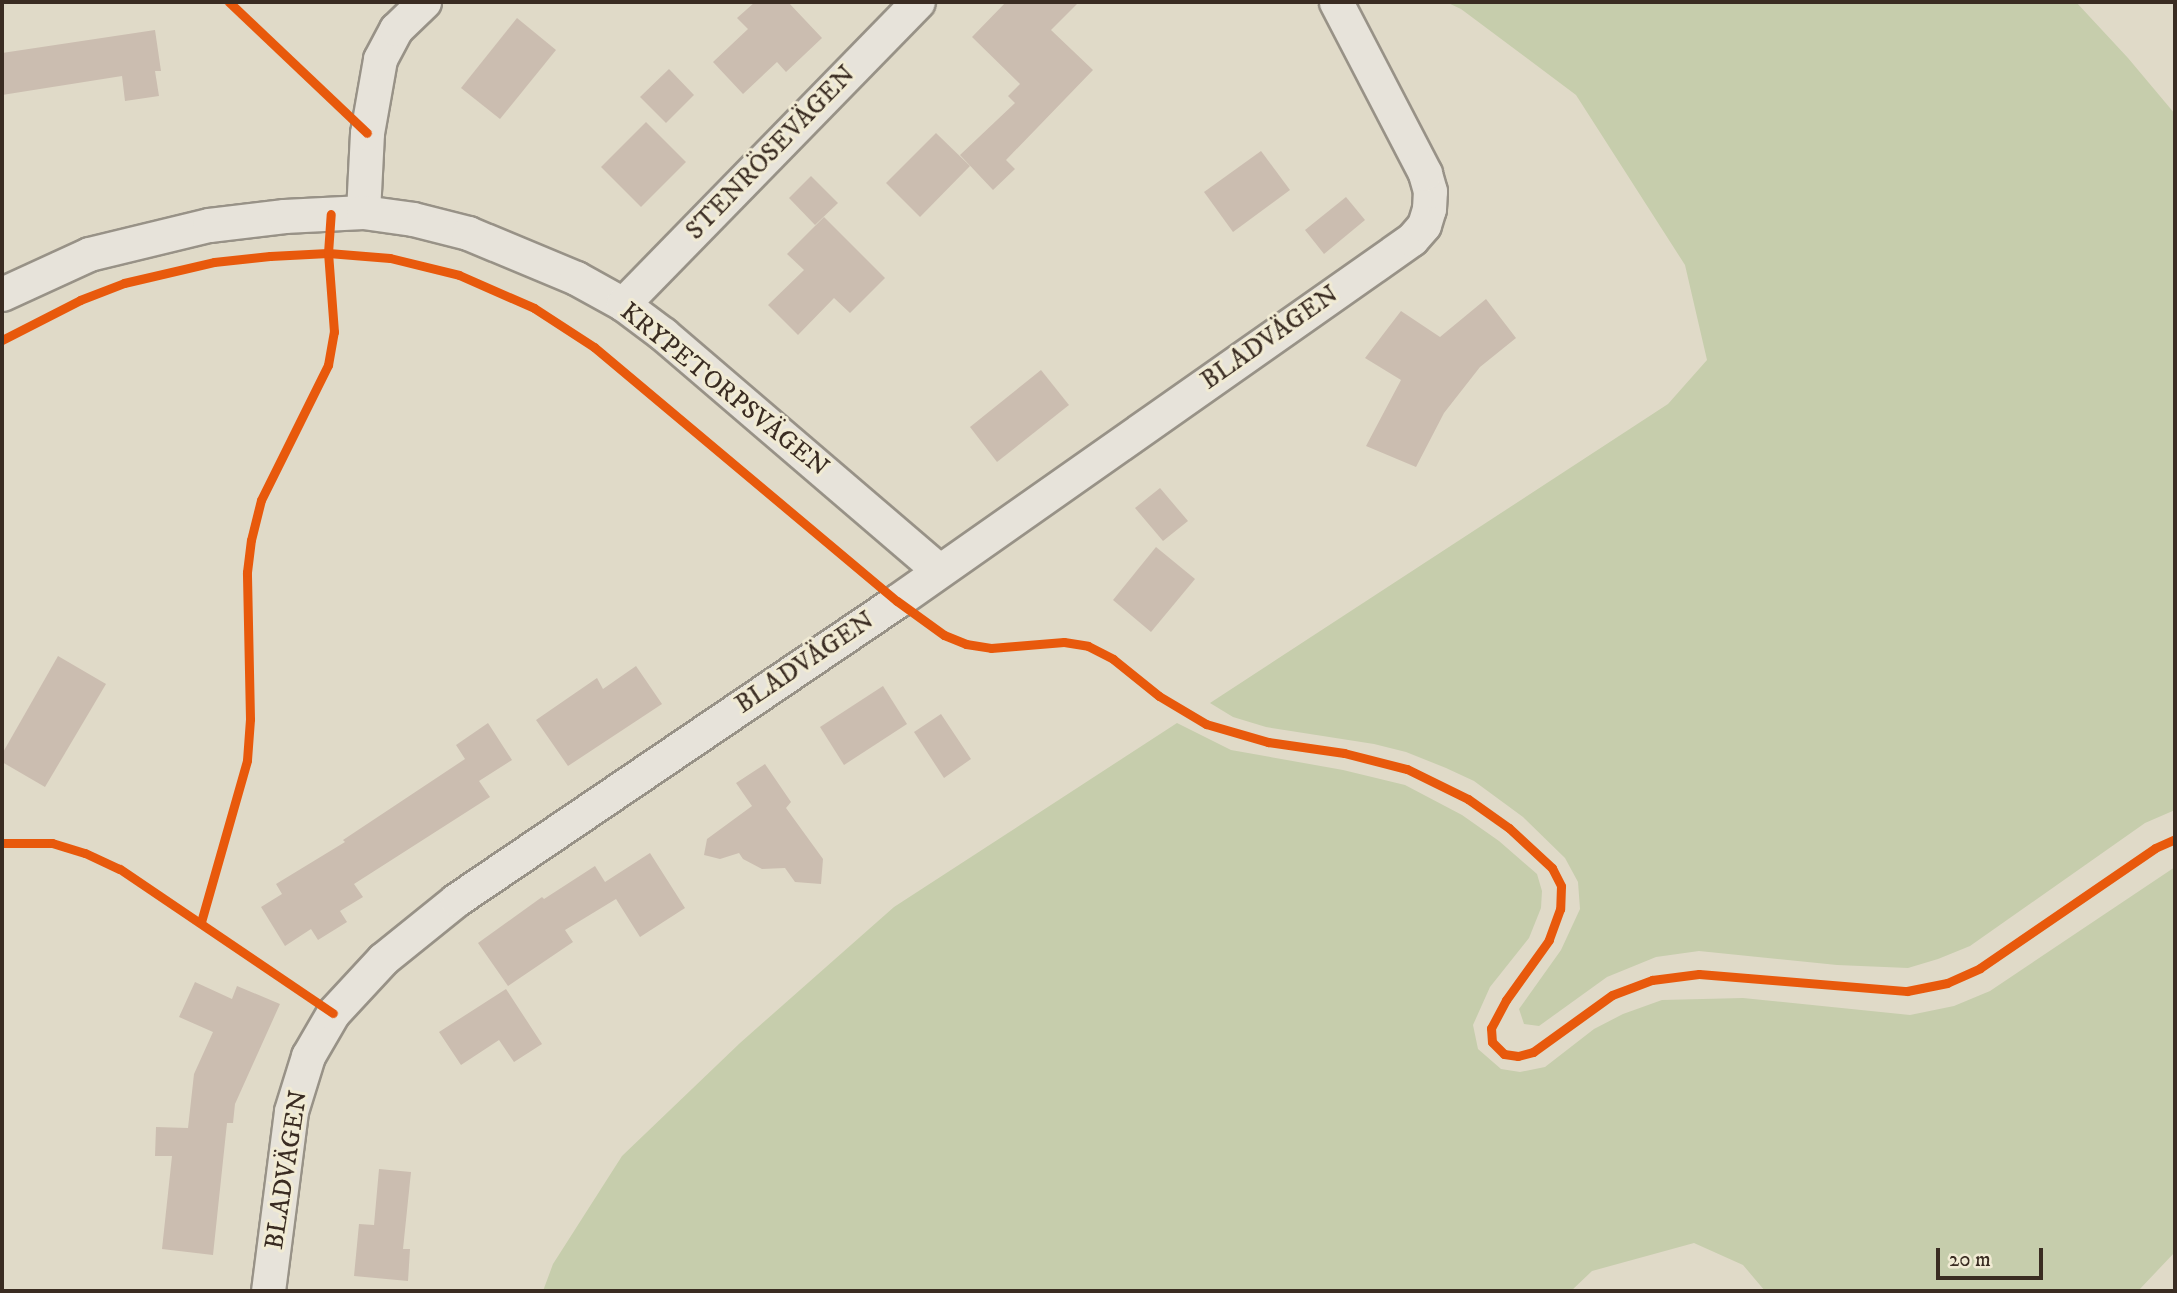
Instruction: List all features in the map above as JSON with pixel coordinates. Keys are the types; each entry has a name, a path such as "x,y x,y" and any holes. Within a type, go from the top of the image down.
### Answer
{"street":[{"path":"363,212 367,133 380,59 396,29 424,2"},
{"name":"STENRÖSEVÄGEN","path":"623,304 918,2"},
{"name":"BLADVÄGEN","path":"268,1291 291,1111 309,1056 333,1013 383,959 456,900 897,601 1412,239 1423,225 1429,209 1430,191 1425,173 1336,2"},
{"name":"KRYPETORPSVÄGEN","path":"2,294 89,254 144,238 209,225 271,217 363,212 413,219 468,233 576,278 623,304 663,334 938,570"}],"green space":[{"path":"1446,2 2076,2 2128,58 2175,114 2175,810 2145,823 1970,946 1938,959 1908,968 1837,965 1699,951 1656,957 1607,977 1539,1026 1524,1024 1519,1009 1561,950 1580,909 1578,882 1565,858 1523,817 1474,781 1446,768 1406,752 1374,744 1266,727 1233,717 1210,703 1668,404 1707,360 1685,265 1576,95 1461,9"},
{"path":"1177,723 1231,750 1343,770 1405,785 1462,815 1499,841 1537,874 1542,891 1541,908 1529,938 1490,987 1473,1025 1478,1049 1501,1069 1520,1072 1545,1067 1594,1029 1623,1014 1662,1000 1743,998 1910,1015 1954,1006 1990,991 2175,867 2175,1252 2138,1291 1765,1291 1743,1265 1694,1243 1592,1271 1571,1291 543,1291 553,1264 622,1156 740,1043 894,907"}],"building":[{"path":"755,2 788,2 822,38 786,72 777,62 743,94 713,62 748,29 737,18"},
{"path":"1006,2 1079,2 1051,30 1093,70 1006,160 1015,169 993,190 960,155 1015,103 1008,96 1020,84 972,37"},
{"path":"517,18 556,50 500,119 461,88"},
{"path":"155,30 161,71 155,71 159,96 125,101 122,76 2,95 2,53"},
{"path":"669,69 694,95 666,123 640,97"},
{"path":"646,122 686,162 641,207 601,167"},
{"path":"936,133 970,166 920,217 886,183"},
{"path":"1261,151 1290,190 1233,232 1204,192"},
{"path":"811,176 838,203 815,225 789,198"},
{"path":"1346,197 1365,220 1324,254 1305,230"},
{"path":"824,217 885,278 850,313 834,298 798,335 768,305 804,270 787,254"},
{"path":"1486,299 1516,338 1480,367 1444,413 1416,467 1366,446 1401,380 1365,358 1401,311 1440,337"},
{"path":"1041,370 1069,405 997,462 970,427"},
{"path":"1160,488 1188,521 1163,541 1135,508"},
{"path":"1156,547 1195,579 1151,632 1113,600"},
{"path":"58,656 106,684 45,787 2,762 2,754"},
{"path":"636,666 662,704 568,766 536,720 597,678 603,689"},
{"path":"883,686 907,724 844,765 820,727"},
{"path":"941,714 971,759 944,778 914,732"},
{"path":"488,723 512,760 479,781 490,797 354,884 363,897 340,911 347,922 318,940 311,929 285,946 261,907 282,894 276,884 345,842 343,840 465,759 456,745"},
{"path":"765,764 791,802 786,808 823,859 821,884 795,882 785,868 762,869 743,859 739,853 720,859 704,855 707,839 752,806 736,783"},
{"path":"650,853 685,908 640,937 616,899 565,930 573,942 508,986 478,943 542,897 544,899 595,866 605,882"},
{"path":"195,982 232,999 237,986 280,1004 235,1104 233,1123 227,1123 213,1255 162,1249 172,1156 155,1156 156,1127 188,1128 194,1074 213,1032 179,1017"},
{"path":"506,989 542,1044 514,1062 499,1040 461,1065 439,1032"},
{"path":"379,1169 411,1172 403,1249 410,1249 408,1281 354,1276 359,1224 374,1225"}],"cycle path":[{"path":"229,2 367,133"},
{"path":"201,922 247,760 250,719 247,572 251,540 261,500 328,365 334,332 328,253 331,214"},
{"path":"2,340 80,300 124,283 214,262 270,256 328,253 390,258 459,275 534,308 594,347 897,601 944,635 966,644 991,648 1064,642 1088,646 1113,659 1159,696 1206,724 1268,742 1344,753 1407,769 1468,799 1509,828 1552,868 1561,886 1560,909 1549,940 1506,1000 1491,1028 1492,1042 1504,1054 1518,1056 1533,1052 1612,995 1652,980 1699,974 1907,991 1947,983 1980,968 2155,848 2175,839"},
{"path":"2,843 52,843 85,853 120,869 333,1013"}]}
